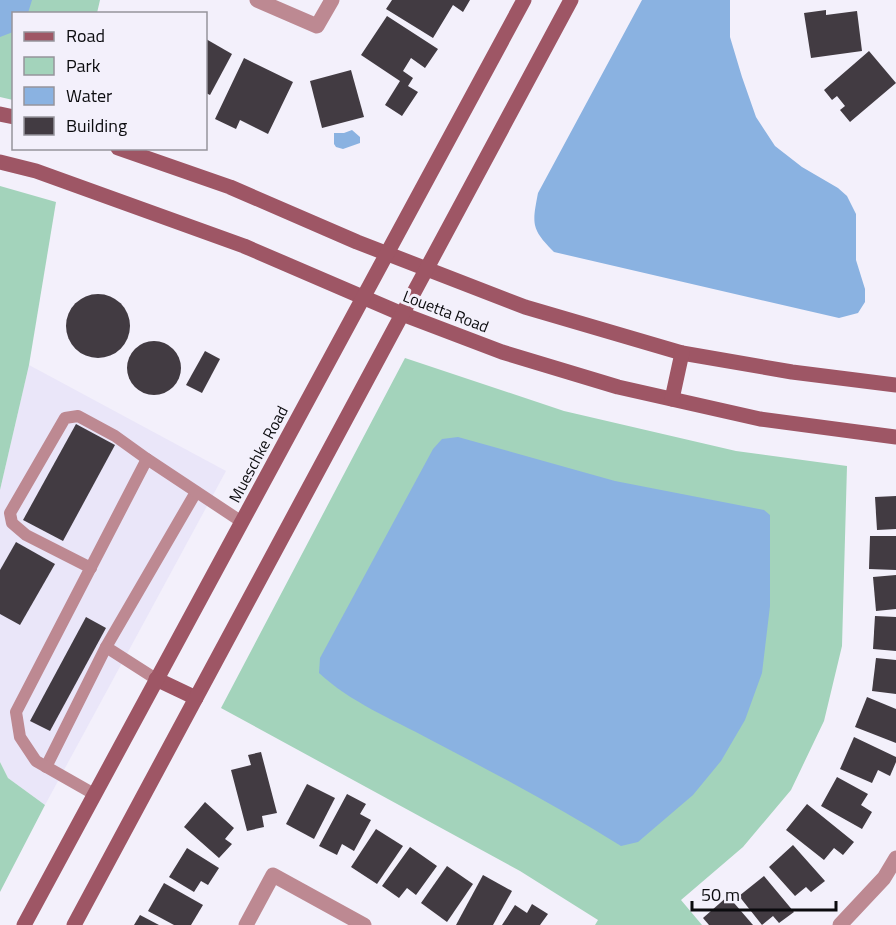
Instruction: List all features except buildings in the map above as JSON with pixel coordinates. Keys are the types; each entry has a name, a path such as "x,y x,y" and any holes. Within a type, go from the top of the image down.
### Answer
{"main road":[{"name":"Mueschke Road","path":"24,925 524,0"},
{"path":"74,925 571,0"},
{"name":"Louetta Road","path":"124,150 230,187 357,242 525,307 682,353 792,372 896,385"},
{"name":"Louetta Road","path":"0,162 36,171 244,246 402,314 502,352 618,387 760,419 896,437"},
{"path":"672,399 682,353"},
{"path":"156,679 196,698"}],"street":[{"path":"257,0 317,26 332,0"},
{"path":"840,925 884,878 896,858"},
{"path":"246,925 273,874 364,925"}],"lane":[{"path":"91,568 26,535 12,523 10,513 65,418 78,416 115,436 242,522"},
{"path":"94,794 36,760 20,737 16,712 147,459"},
{"path":"46,767 106,647 196,492"},
{"path":"106,647 156,679"}],"shaded area":[{"path":"29,365 226,471 45,805 8,778 0,762 0,490"}],"green space":[{"path":"0,0 100,0 97,12 12,12 12,100 0,97"},
{"path":"0,186 56,202 29,365 0,490"},
{"path":"405,358 564,411 736,451 847,466 842,646 824,721 791,790 743,847 681,900 702,925 595,925 598,920 520,871 221,708"},
{"path":"0,762 8,778 45,805 0,892"}],"water":[{"path":"0,0 32,0 28,12 12,12 12,32 0,37"},
{"path":"642,0 730,0 730,37 756,117 775,146 802,167 838,188 847,196 856,214 856,260 865,289 865,302 858,313 839,318 554,252 541,237 534,219 538,193"},
{"path":"352,130 360,137 360,143 343,149 336,147 334,133"},
{"path":"458,437 615,481 764,510 770,515 770,606 762,673 745,720 721,761 693,795 638,842 621,846 526,791 344,693 319,673 320,658 433,449 442,439"}]}
